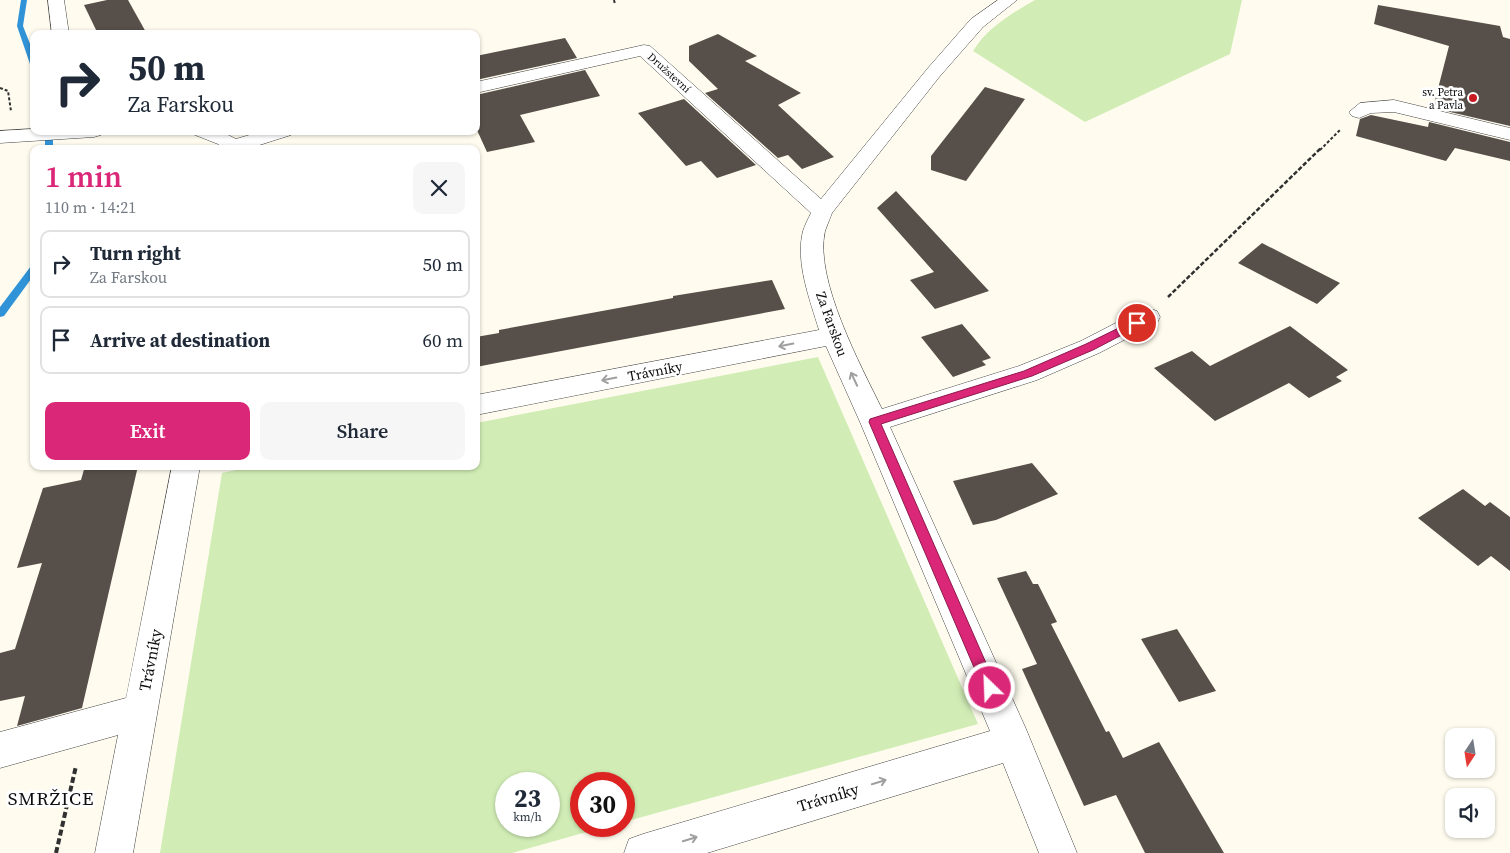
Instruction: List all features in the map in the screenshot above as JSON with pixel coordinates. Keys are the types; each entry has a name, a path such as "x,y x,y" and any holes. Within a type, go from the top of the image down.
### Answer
{"street":[{"path":"56,0 60,30"},
{"name":"Za Farskou","path":"874,422 834,336 821,297 813,258 814,232 822,212 958,44 977,23 1009,0"},
{"name":"Družstevní","path":"480,87 644,50 822,212"},
{"path":"1360,112 1367,107 1394,106 1510,134"},
{"path":"0,137 50,135"},
{"path":"215,135 230,145"},
{"path":"244,145 272,135"},
{"path":"1058,853 1013,742 874,422 1028,373 1090,347 1148,317"},
{"name":"Trávníky","path":"480,404 834,336"},
{"name":"Trávníky","path":"114,853 185,470"},
{"path":"0,750 140,711"},
{"name":"Trávníky","path":"643,853 1013,742"}],"path":[{"path":"614,0 615,4"},
{"path":"0,88 8,91 12,115"},
{"path":"1148,317 1360,112"},
{"path":"56,853 85,727"}],"green space":[{"path":"1035,0 1242,0 1230,54 1085,122 973,51 993,28"},
{"path":"818,357 978,724 635,819 635,772 570,772 570,837 512,853 160,853 222,473 236,470 480,470 480,422"}],"building":[{"path":"107,0 128,0 145,30 96,30 84,5"},
{"path":"1378,5 1500,26 1503,37 1510,39 1510,126 1433,108 1449,46 1374,24"},
{"path":"718,34 757,56 745,61 801,93 778,105 834,157 802,169 788,155 778,158 705,93 718,89 689,61 689,46"},
{"path":"565,38 577,58 480,79 480,55"},
{"path":"585,70 600,96 520,115 535,142 487,152 479,135 480,94"},
{"path":"985,87 1025,99 966,181 931,170 931,156"},
{"path":"684,99 756,165 717,178 701,161 686,166 638,113"},
{"path":"1371,115 1428,127 1429,122 1510,142 1510,161 1455,148 1446,161 1356,136 1360,119"},
{"path":"896,191 989,291 935,309 910,280 934,272 877,208"},
{"path":"1262,243 1340,283 1317,304 1238,263"},
{"path":"772,280 785,309 480,366 480,336 499,333 499,330 673,298 673,296"},
{"path":"962,324 991,358 982,361 986,365 953,377 921,337"},
{"path":"1290,326 1348,370 1336,377 1342,381 1309,398 1289,383 1215,421 1154,368 1192,351 1210,366"},
{"path":"1032,463 1058,494 996,520 973,525 953,481"},
{"path":"84,470 137,470 82,708 17,726 25,696 0,701 0,653 15,649 42,563 17,568 43,488 81,480"},
{"path":"1463,489 1485,506 1490,502 1510,517 1510,571 1491,556 1478,566 1418,518"},
{"path":"1026,571 1033,584 1038,584 1057,622 1051,624 1106,732 1109,731 1123,758 1159,742 1224,853 1145,853 1116,795 1084,806 1022,669 1037,664 997,578"},
{"path":"1177,629 1216,691 1179,702 1141,639"}],"waterway":[{"path":"24,0 20,26 30,53"},
{"path":"49,135 49,145"},
{"path":"0,314 30,273"}],"place":[{"name":"sv. Petra a Pavla","path":"1473,98"}],"district":[{"name":"SMRŽICE","path":"51,798"}],"route":[{"path":"990,688 874,422 1028,373 1090,347 1137,323"}]}
